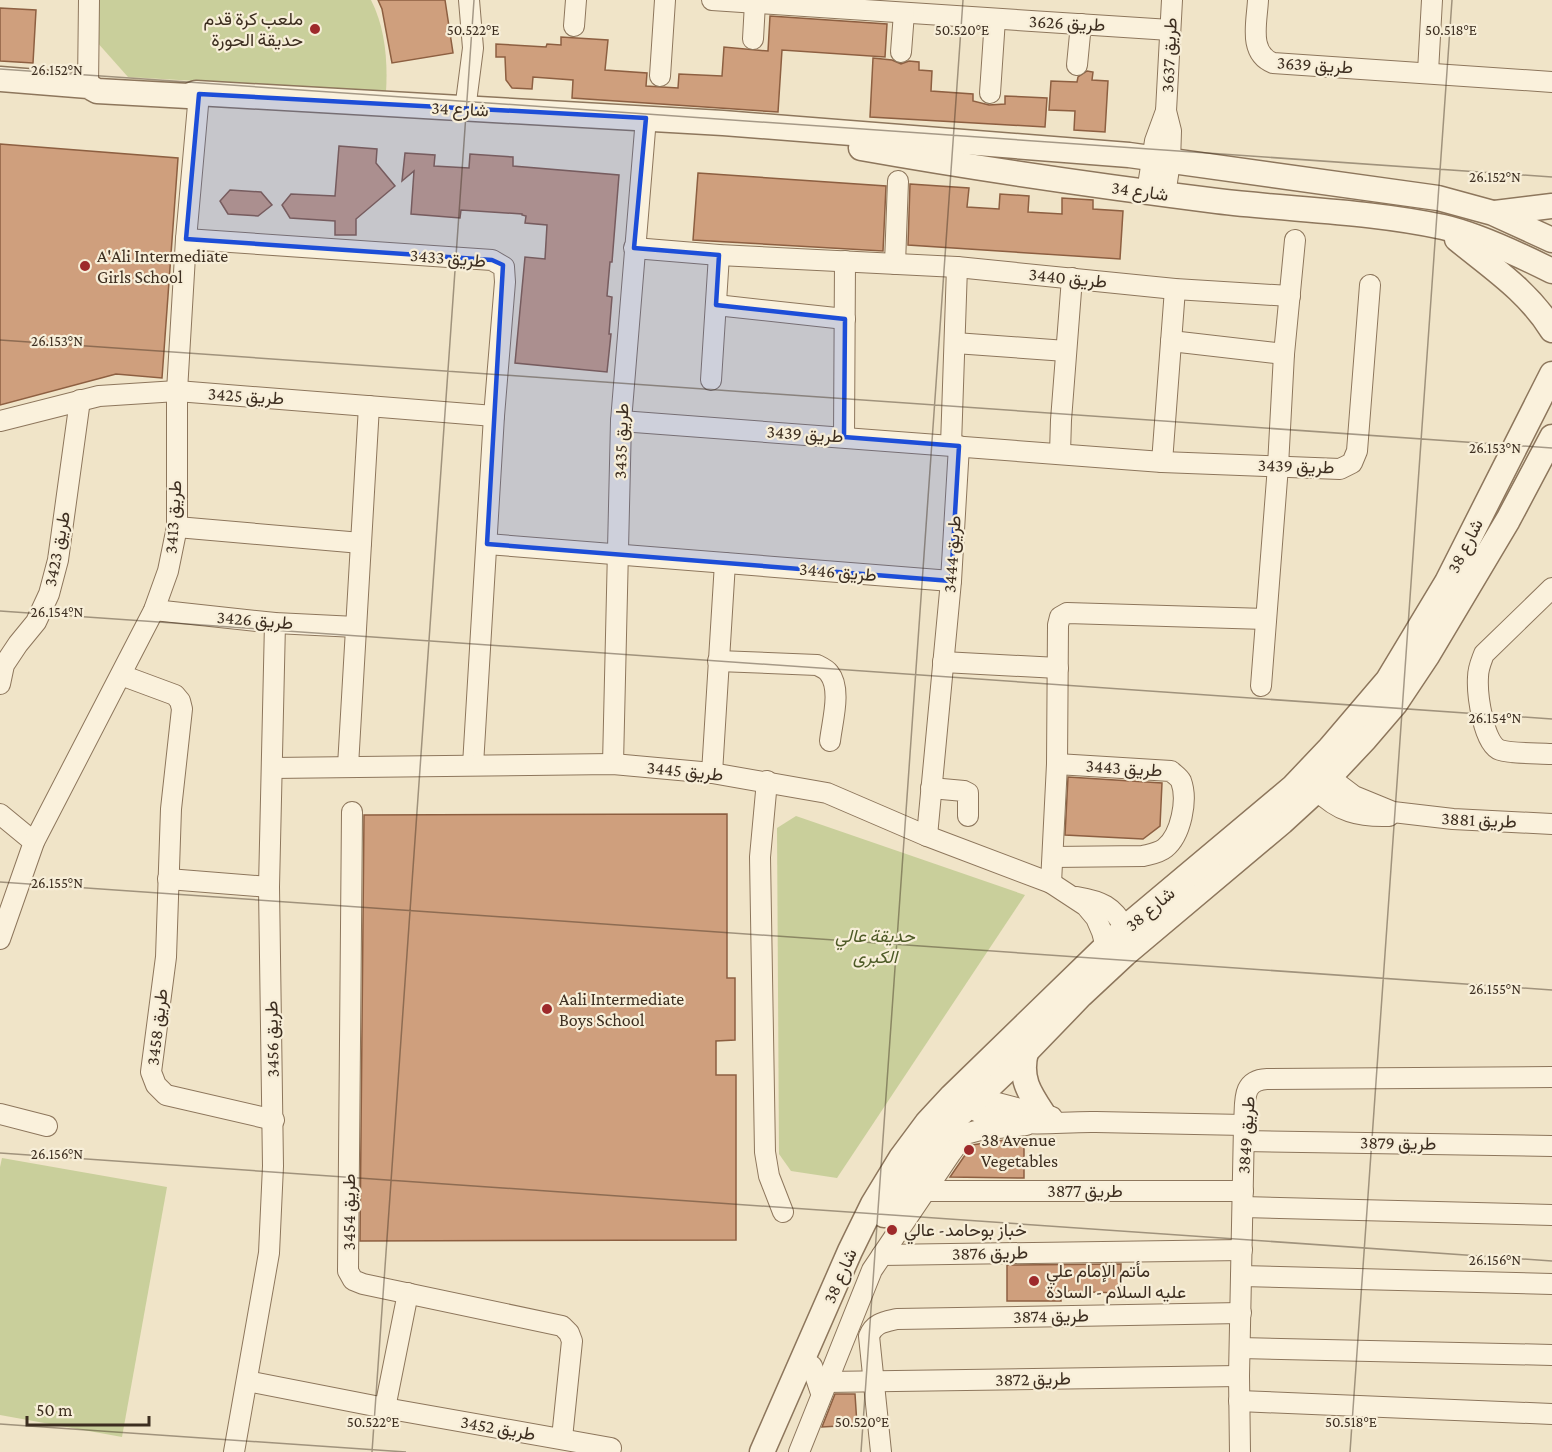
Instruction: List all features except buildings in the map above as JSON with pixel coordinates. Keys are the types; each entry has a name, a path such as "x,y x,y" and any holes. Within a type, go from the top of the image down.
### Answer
{"street":[{"path":"88,86 89,0"},
{"path":"465,110 473,48 469,0"},
{"path":"574,26 576,0"},
{"path":"660,76 665,0"},
{"name":"طريق 3626","path":"712,0 798,3 904,13 935,8 995,19 1170,30"},
{"name":"طريق 3637","path":"1156,193 1171,131 1166,111 1172,0"},
{"name":"طريق 3639","path":"1258,0 1256,44 1258,51 1273,63 1552,81"},
{"path":"1428,72 1432,0"},
{"path":"753,39 754,3"},
{"path":"901,52 904,13"},
{"path":"990,93 995,19"},
{"path":"1077,64 1081,24"},
{"name":"شارع 34","path":"0,79 88,86 92,82 102,81 189,88 198,94 723,123 1129,155 1438,198 1493,213 1552,240"},
{"name":"طريق 3413","path":"0,935 34,842 154,610 168,570 177,527 177,391 198,94"},
{"name":"طريق 3435","path":"613,764 621,421 646,118"},
{"name":"شارع 34","path":"723,123 948,163 1156,193 1361,214 1444,228 1517,253 1552,271"},
{"path":"894,264 898,181"},
{"path":"1493,213 1552,206"},
{"path":"1444,228 1500,272 1545,319 1552,330"},
{"name":"طريق 3433","path":"186,239 492,260 504,267 505,282 494,416 473,765"},
{"path":"1261,686 1284,354 1295,240"},
{"name":"طريق 3440","path":"634,248 719,255 957,267 1175,289 1290,296"},
{"path":"711,380 719,255"},
{"path":"843,437 845,261"},
{"name":"طريق 3444","path":"927,836 951,580 957,267"},
{"path":"1060,453 1072,278"},
{"name":"طريق 3439","path":"621,421 1162,462 1340,469 1352,463 1358,451 1370,285"},
{"path":"1162,462 1175,289"},
{"path":"716,305 845,319"},
{"path":"1171,341 1284,354"},
{"path":"954,343 1066,351"},
{"name":"شارع 38","path":"775,1452 787,1418 820,1380 868,1245 886,1211 965,1096 1115,951 1282,822 1315,782 1330,748 1388,680 1447,582 1552,374"},
{"name":"طريق 3425","path":"0,421 99,396 177,391 494,416"},
{"name":"طريق 3423","path":"0,684 4,665 36,622 49,594 58,560 80,400"},
{"path":"348,766 369,406"},
{"name":"شارع 38","path":"1125,928 1315,782 1365,739 1395,704 1419,668 1508,520 1552,437"},
{"path":"177,527 361,543"},
{"path":"487,544 618,555"},
{"name":"طريق 3446","path":"618,555 951,580"},
{"path":"712,773 725,563"},
{"path":"1552,588 1484,654 1479,666 1478,679 1486,734 1492,745 1501,750 1552,754"},
{"name":"طريق 3426","path":"154,610 274,623 356,627"},
{"path":"1052,883 1057,764 1058,621 1060,617 1067,613 1266,619"},
{"name":"طريق 3456","path":"234,1452 269,1253 274,1120 269,887 274,623"},
{"path":"718,661 817,665 828,670 834,681 835,697 830,741"},
{"path":"943,662 1058,668"},
{"name":"طريق 3458","path":"121,675 175,695 182,709 171,808 166,957 151,1072 156,1085 166,1095 274,1120"},
{"name":"طريق 3445","path":"272,768 613,764 712,773 767,781 827,793 927,836 1052,883 1074,896"},
{"name":"طريق 3443","path":"1053,857 1143,856 1157,853 1175,838 1180,824 1182,806 1180,780 1171,771 1057,764"},
{"path":"767,781 760,857 765,1152 769,1176 783,1212"},
{"name":"طريق 3881","path":"1315,782 1328,801 1341,810 1356,815 1372,817 1407,815 1552,824"},
{"path":"932,788 968,793 968,816"},
{"name":"طريق 3454","path":"352,812 348,1271 353,1280 363,1284 562,1326 569,1333 572,1341 561,1438"},
{"path":"0,814 34,842"},
{"path":"168,879 269,887"},
{"path":"1074,896 1106,905 1118,915 1125,928 1115,951"},
{"path":"1074,896 1096,918 1115,951"},
{"name":"شارع 38","path":"762,1452 850,1251 873,1204 902,1158 927,1123 1026,1052 1081,996 1115,951"},
{"path":"799,1452 820,1380 872,1270 965,1134 1035,1120 1025,1085 1026,1052"},
{"name":"طريق 3849","path":"1240,1452 1239,1376 1244,1133 1247,1090 1251,1083 1259,1079 1552,1077"},
{"name":"طريق 3879","path":"965,1096 989,1117 1244,1133 1552,1146"},
{"path":"0,1114 47,1126"},
{"path":"927,1191 935,1164 938,1135"},
{"name":"طريق 3877","path":"927,1191 1243,1199 1552,1215"},
{"name":"طريق 3876","path":"882,1255 1242,1250"},
{"path":"1241,1276 1552,1284"},
{"path":"385,1408 408,1293"},
{"name":"طريق 3874","path":"874,1381 869,1336 879,1323 897,1319 1240,1313"},
{"path":"1240,1348 1552,1355"},
{"name":"طريق 3872","path":"820,1380 1239,1376"},
{"name":"طريق 3452","path":"247,1381 611,1448"},
{"path":"874,1381 881,1452"},
{"path":"1239,1401 1552,1414"}],"highlighted area":[{"path":"199,94 646,118 634,248 719,255 716,305 845,319 844,437 959,446 951,581 487,544 503,265 492,260 186,239"}],"green space":[{"path":"99,0 371,0 380,21 385,44 386,92 128,77 96,41"},
{"name":"حديقة عالي الكبرى","path":"796,816 1025,895 837,1178 791,1171 779,1154 777,828"},
{"path":"2,1158 167,1187 122,1437 0,1415 0,1167"}],"place":[{"name":"ملعب كرة قدم حديقة الحورة","path":"315,29"},
{"name":"A'Ali Intermediate Girls School","path":"85,266"},
{"name":"Aali Intermediate Boys School","path":"547,1009"},
{"name":"38 Avenue Vegetables","path":"969,1150"},
{"name":"خباز بوحامد- عالي","path":"892,1230"},
{"name":"مأتم الإمام علي عليه السلام - السادة","path":"1034,1281"}]}
